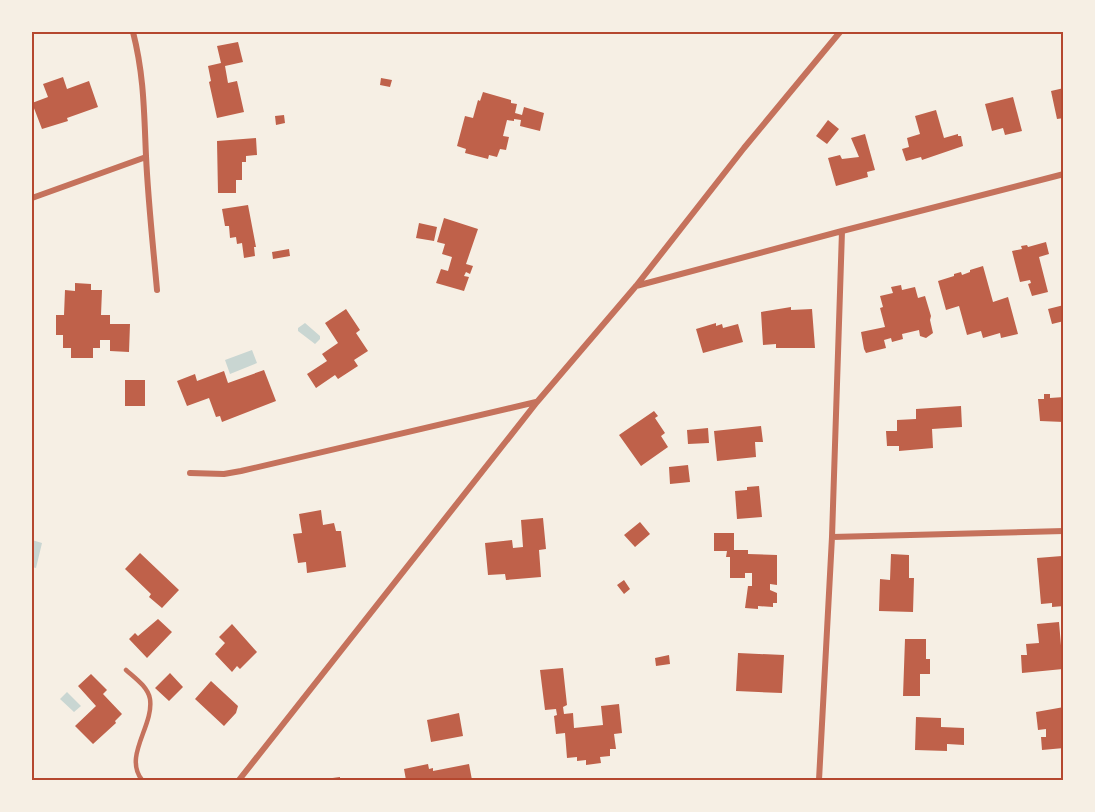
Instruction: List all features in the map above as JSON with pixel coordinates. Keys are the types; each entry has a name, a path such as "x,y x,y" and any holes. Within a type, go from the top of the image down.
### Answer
{"street":[{"path":"133,32 141,65 146,110 146,157 157,290"},
{"path":"239,780 537,402 636,286 744,148 840,32"},
{"path":"32,198 146,157"},
{"path":"636,286 1064,174"},
{"path":"819,780 832,537 842,231"},
{"path":"190,473 224,474 241,471 537,402"},
{"path":"832,537 1064,531"}],"lane":[{"path":"126,670 142,685 150,698 149,713 135,767 142,780"}],"shaded area":[{"path":"305,323 320,336 315,344 298,331 298,328"},
{"path":"252,350 257,363 230,374 225,360"},
{"path":"32,540 42,543 36,568 32,567"},
{"path":"67,692 81,706 74,712 60,699"}],"building":[{"path":"238,42 243,62 225,66 228,83 237,81 244,112 217,118 208,66 221,63 217,46"},
{"path":"63,77 67,89 89,81 98,107 67,118 68,121 42,129 32,103 48,97 43,84"},
{"path":"381,78 392,80 390,87 380,85"},
{"path":"1064,88 1064,118 1057,119 1051,91"},
{"path":"483,92 511,100 511,103 517,104 515,113 522,115 524,107 544,113 540,131 520,126 521,120 507,120 503,136 509,137 506,150 500,149 497,157 489,155 488,159 465,153 466,149 457,146 465,116 473,118"},
{"path":"1013,97 1022,131 1005,135 1003,128 992,131 985,104"},
{"path":"936,110 944,138 958,134 961,136 963,146 922,160 921,157 906,161 902,149 909,147 907,138 920,134 915,116"},
{"path":"284,115 285,123 276,125 275,116"},
{"path":"828,120 839,129 827,144 816,136"},
{"path":"865,134 875,170 867,172 868,177 836,186 828,158 840,155 842,159 859,157 851,138"},
{"path":"256,138 257,155 246,156 246,162 242,162 242,180 236,180 236,193 218,193 217,141"},
{"path":"248,205 256,247 254,247 255,256 244,258 242,243 237,244 236,237 230,238 229,226 225,226 222,209"},
{"path":"444,218 478,229 466,264 473,266 470,274 466,272 464,276 469,277 464,291 436,283 441,269 448,271 452,257 442,254 445,244 437,242"},
{"path":"419,223 437,227 434,241 416,238"},
{"path":"1046,242 1049,254 1039,257 1048,292 1032,296 1028,284 1031,283 1030,280 1020,282 1012,251 1022,249 1021,246 1027,245 1028,247"},
{"path":"289,249 290,256 273,259 272,252"},
{"path":"983,266 993,302 1008,297 1018,334 1001,338 1000,333 983,338 981,331 967,335 959,306 946,310 938,281 961,272 962,275"},
{"path":"75,283 91,284 91,290 102,290 101,315 110,315 110,324 130,324 129,352 110,351 110,340 100,340 100,348 93,348 93,358 71,358 71,348 63,348 63,335 56,335 56,315 64,315 65,290 75,291"},
{"path":"901,285 902,290 915,287 918,298 925,296 933,333 926,338 920,336 919,330 902,334 903,339 892,342 891,338 884,340 886,348 866,353 861,332 885,327 880,308 883,307 880,296 893,293 891,287"},
{"path":"1064,305 1064,321 1052,324 1048,309"},
{"path":"791,307 791,310 812,309 815,348 776,348 776,344 763,345 761,312"},
{"path":"346,309 360,330 356,333 368,351 354,360 358,366 338,379 335,375 316,388 307,374 327,361 322,354 338,343 325,323"},
{"path":"716,323 716,326 722,324 723,328 738,324 743,342 703,353 696,329"},
{"path":"264,370 276,401 222,422 220,416 216,417 209,398 187,406 177,381 195,374 197,381 224,371 228,383"},
{"path":"125,380 145,380 145,406 125,406"},
{"path":"1044,394 1050,394 1050,398 1064,397 1064,422 1040,421 1038,399 1044,399"},
{"path":"961,406 962,427 932,429 933,448 899,451 899,446 887,446 886,431 897,431 897,420 916,419 916,409"},
{"path":"654,411 658,416 655,418 665,433 661,436 668,447 641,466 619,435"},
{"path":"761,426 763,442 755,442 756,457 717,461 714,431"},
{"path":"708,428 709,443 688,444 687,430"},
{"path":"688,465 690,482 670,484 669,467"},
{"path":"759,486 762,517 737,519 735,491"},
{"path":"321,510 323,525 334,523 336,531 341,531 346,567 307,573 306,562 298,563 293,534 302,533 299,514"},
{"path":"543,518 546,549 539,550 541,577 506,580 505,574 488,575 485,543 512,540 513,548 523,547 521,520"},
{"path":"640,522 650,534 635,547 624,535"},
{"path":"714,533 734,533 734,550 748,550 748,554 777,555 777,585 770,584 770,590 777,593 777,603 773,603 773,607 745,608 748,586 752,586 752,573 745,573 745,578 730,578 730,557 726,557 727,551 714,551"},
{"path":"140,553 179,590 162,608 149,597 151,594 125,569"},
{"path":"891,554 909,555 909,578 914,578 913,612 879,611 880,579 890,580"},
{"path":"1062,556 1064,606 1052,607 1052,603 1041,604 1037,558"},
{"path":"624,580 630,589 624,594 617,585"},
{"path":"158,619 172,632 147,658 129,639 135,633 138,636"},
{"path":"1059,622 1063,669 1022,673 1021,655 1027,655 1026,644 1039,643 1037,624"},
{"path":"232,624 257,652 240,669 237,666 232,672 215,654 225,643 219,637"},
{"path":"905,639 926,639 926,659 930,659 930,674 920,674 920,696 903,696"},
{"path":"738,653 784,655 782,693 736,691"},
{"path":"669,655 670,664 656,666 655,658"},
{"path":"563,668 567,705 563,707 564,714 573,713 574,728 603,725 601,706 619,704 622,733 614,734 616,749 610,749 610,756 600,757 601,763 586,765 586,760 577,761 577,757 567,758 565,733 556,734 554,716 557,715 556,709 545,710 540,670"},
{"path":"170,673 183,687 169,701 155,688"},
{"path":"91,674 107,690 103,694 122,714 115,721 116,723 93,744 75,726 96,706 78,686"},
{"path":"211,681 238,706 236,713 224,726 195,699"},
{"path":"1064,707 1064,748 1042,750 1041,737 1046,737 1046,729 1038,730 1036,712"},
{"path":"459,713 463,736 431,742 427,720"},
{"path":"916,717 941,718 941,727 964,728 964,745 947,744 947,751 915,750"},
{"path":"428,764 429,769 433,768 433,771 469,764 472,780 406,780 404,769"},
{"path":"340,777 340,780 325,780 325,779"}]}
